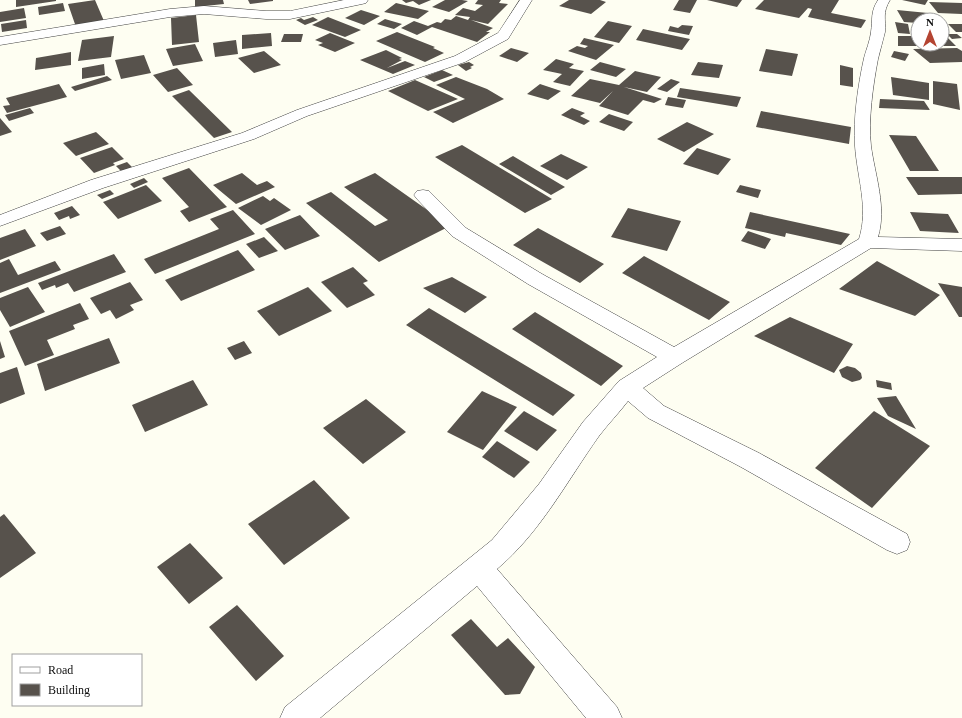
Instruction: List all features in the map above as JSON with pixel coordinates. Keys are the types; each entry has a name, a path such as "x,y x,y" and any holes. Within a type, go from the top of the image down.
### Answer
{"street":[{"path":"0,41 144,16 230,6 266,15 290,15 362,0"},
{"path":"0,221 97,184 248,136 302,113 460,59 503,36 526,0"},
{"path":"867,242 872,227 870,183 863,146 863,117 871,59 878,32 879,8 884,0"},
{"path":"423,195 459,232 534,279 674,357"},
{"path":"296,718 502,548 548,492 590,429 627,387 674,357 867,242 962,245"},
{"path":"627,387 656,412 750,460 897,542"},
{"path":"479,568 606,718"}],"building":[{"path":"16,0 56,0 56,1 16,7"},
{"path":"95,0 104,21 76,27 68,4"},
{"path":"195,0 223,0 224,4 195,7"},
{"path":"248,0 273,0 273,1 250,4"},
{"path":"402,0 431,0 419,5 413,1 406,3"},
{"path":"445,0 468,1 449,12 432,7"},
{"path":"478,0 501,0 499,3 508,4 488,24 471,20 493,28 486,32 490,32 477,42 432,27 417,35 401,28 414,21 428,26 437,22 441,23 445,19 451,20 456,16 468,20 470,17 455,15 463,8 475,11 483,5 475,4"},
{"path":"569,0 600,0 606,2 591,14 559,6"},
{"path":"679,0 697,0 690,13 673,10"},
{"path":"707,0 742,0 737,7"},
{"path":"764,0 839,0 831,13 866,20 861,28 808,17 812,9 808,8 799,18 755,9"},
{"path":"902,0 928,0 925,5"},
{"path":"929,2 962,3 962,14 937,12"},
{"path":"63,3 65,11 39,15 38,7"},
{"path":"396,3 429,11 418,19 384,12"},
{"path":"24,8 26,18 0,22 0,12"},
{"path":"361,10 380,16 364,25 345,18"},
{"path":"897,10 918,12 910,12 910,22 904,22"},
{"path":"196,15 199,42 172,45 171,18"},
{"path":"313,17 318,20 305,25 296,20 301,18 304,20"},
{"path":"328,17 361,30 345,37 312,25"},
{"path":"385,19 402,24 394,29 377,24"},
{"path":"26,20 27,28 2,32 1,24"},
{"path":"608,21 632,26 619,43 594,37"},
{"path":"895,22 908,24 910,34 898,33"},
{"path":"950,24 962,24 962,32 956,32"},
{"path":"682,25 693,26 689,35 668,31 670,26 678,28"},
{"path":"643,29 690,39 682,50 636,40"},
{"path":"397,32 435,47 433,48 444,53 425,62 376,41"},
{"path":"271,33 272,46 242,49 242,35"},
{"path":"330,33 355,43 335,52 318,45 323,43 315,40"},
{"path":"284,34 303,34 301,42 281,42"},
{"path":"950,34 957,34 962,38 952,39"},
{"path":"114,36 111,57 78,61 82,40"},
{"path":"898,36 910,36 910,46 898,46"},
{"path":"584,38 614,45 596,60 568,51 577,46 585,48 588,46 580,44"},
{"path":"236,40 238,54 215,57 213,43"},
{"path":"950,40 956,46 950,46"},
{"path":"195,44 203,61 173,66 166,49"},
{"path":"511,48 529,53 517,62 499,56"},
{"path":"950,48 957,48 962,51 962,62 930,63 917,52 950,52"},
{"path":"766,49 798,54 792,76 759,71"},
{"path":"386,50 402,58 399,59 402,60 387,68 405,61 415,65 393,74 360,60"},
{"path":"264,51 281,65 254,73 238,58"},
{"path":"894,51 909,54 905,61 891,57"},
{"path":"71,52 71,65 35,70 36,58"},
{"path":"144,55 151,73 121,79 115,60"},
{"path":"556,59 574,64 569,68 584,71 570,86 553,82 562,74 543,70"},
{"path":"469,62 474,65 466,71 458,65"},
{"path":"600,62 626,69 616,77 590,70"},
{"path":"698,62 723,65 719,78 691,75"},
{"path":"104,64 105,75 82,79 82,68"},
{"path":"840,65 853,68 853,87 840,85"},
{"path":"177,68 193,85 168,92 153,75"},
{"path":"442,70 453,75 434,82 424,77"},
{"path":"635,71 661,77 647,92 624,87 662,99 654,103 643,100 628,115 599,106 613,91 600,103 571,96 590,79 619,85"},
{"path":"107,76 112,80 75,91 71,87"},
{"path":"456,77 487,89 504,99 453,123 433,112 465,99 436,85"},
{"path":"891,77 929,83 929,100 893,95"},
{"path":"671,79 680,82 667,92 657,89"},
{"path":"415,80 458,99 428,111 388,91"},
{"path":"933,81 957,84 960,110 933,104"},
{"path":"59,84 67,97 7,113 3,106 10,105 6,98"},
{"path":"540,84 561,91 548,100 527,94"},
{"path":"680,88 741,97 737,107 677,97"},
{"path":"189,90 232,132 214,138 172,96"},
{"path":"668,97 686,100 683,108 665,105"},
{"path":"880,99 924,101 930,110 879,108"},
{"path":"30,108 34,113 9,121 5,115"},
{"path":"572,108 585,113 580,116 590,121 584,125 561,115"},
{"path":"761,111 851,127 849,144 756,127"},
{"path":"609,114 633,122 624,131 599,122"},
{"path":"0,118 12,132 0,136"},
{"path":"687,122 714,134 684,152 657,139"},
{"path":"96,132 109,144 76,156 63,143"},
{"path":"889,135 916,136 939,171 910,171"},
{"path":"462,145 552,199 525,213 435,157"},
{"path":"112,147 124,159 113,163 115,165 94,173 80,158"},
{"path":"697,148 731,159 718,175 683,164"},
{"path":"561,154 588,167 567,180 540,166"},
{"path":"513,156 565,187 551,195 499,164"},
{"path":"127,162 133,168 122,172 116,166"},
{"path":"189,168 227,207 189,222 180,211 189,207 162,178"},
{"path":"242,173 257,185 267,181 275,187 236,204 213,185"},
{"path":"375,173 450,226 379,262 306,203 331,192 375,226 388,220 344,187"},
{"path":"906,177 962,177 962,194 918,195"},
{"path":"144,178 148,182 134,188 130,184"},
{"path":"146,185 162,201 118,219 103,202"},
{"path":"740,185 761,190 758,198 736,192"},
{"path":"110,190 114,194 102,199 97,195"},
{"path":"263,196 270,201 274,198 291,210 261,225 238,208"},
{"path":"72,206 80,215 70,219 69,216 59,220 54,213"},
{"path":"628,208 681,221 667,251 611,237"},
{"path":"233,210 255,234 155,274 144,259 219,229 210,219"},
{"path":"750,212 850,234 841,245 786,233 785,237 745,228"},
{"path":"910,212 948,214 959,233 920,231"},
{"path":"300,215 320,236 285,250 265,229"},
{"path":"60,226 66,234 47,241 40,233"},
{"path":"538,228 604,264 580,283 513,245"},
{"path":"25,229 36,246 0,260 0,238"},
{"path":"748,231 771,239 765,249 741,241"},
{"path":"264,237 278,251 259,258 246,244"},
{"path":"238,250 255,270 181,301 165,280"},
{"path":"114,254 126,272 74,292 68,283 56,288 55,285 42,290 38,283"},
{"path":"644,256 730,302 709,320 622,273"},
{"path":"9,259 18,275 55,261 61,270 0,293 0,263"},
{"path":"877,261 940,295 915,316 839,289"},
{"path":"353,267 368,281 363,283 375,295 347,308 321,282"},
{"path":"452,277 487,297 465,313 423,288"},
{"path":"130,282 143,300 130,305 134,310 116,319 110,310 101,314 90,298"},
{"path":"938,283 962,287 962,317 959,317"},
{"path":"28,287 45,312 10,327 0,310 0,298"},
{"path":"308,287 332,311 279,336 257,311"},
{"path":"80,303 89,319 73,325 75,329 47,340 54,355 25,366 9,331"},
{"path":"429,308 575,395 553,416 406,325"},
{"path":"535,312 623,366 601,386 512,329"},
{"path":"790,317 853,344 834,373 754,336"},
{"path":"109,338 120,363 45,391 37,364"},
{"path":"0,341 5,357 0,359"},
{"path":"244,341 252,353 235,360 227,348"},
{"path":"847,366 855,368 861,373 862,378 852,382 842,377 839,370"},
{"path":"17,367 25,394 0,404 0,373"},
{"path":"193,380 208,405 145,432 132,405"},
{"path":"876,380 891,383 892,390 877,387"},
{"path":"482,391 517,407 483,450 447,432"},
{"path":"896,396 916,429 888,416 877,398"},
{"path":"366,399 406,432 363,464 323,428"},
{"path":"524,411 557,430 537,451 504,431"},
{"path":"874,411 930,446 872,508 815,468"},
{"path":"497,441 530,462 514,478 482,457"},
{"path":"314,480 350,518 284,565 248,524"},
{"path":"4,514 36,553 0,578 0,517"},
{"path":"190,543 223,578 189,604 157,567"},
{"path":"237,605 284,656 256,681 209,627"},
{"path":"471,619 497,647 508,638 535,667 520,694 505,695 451,635"}]}
